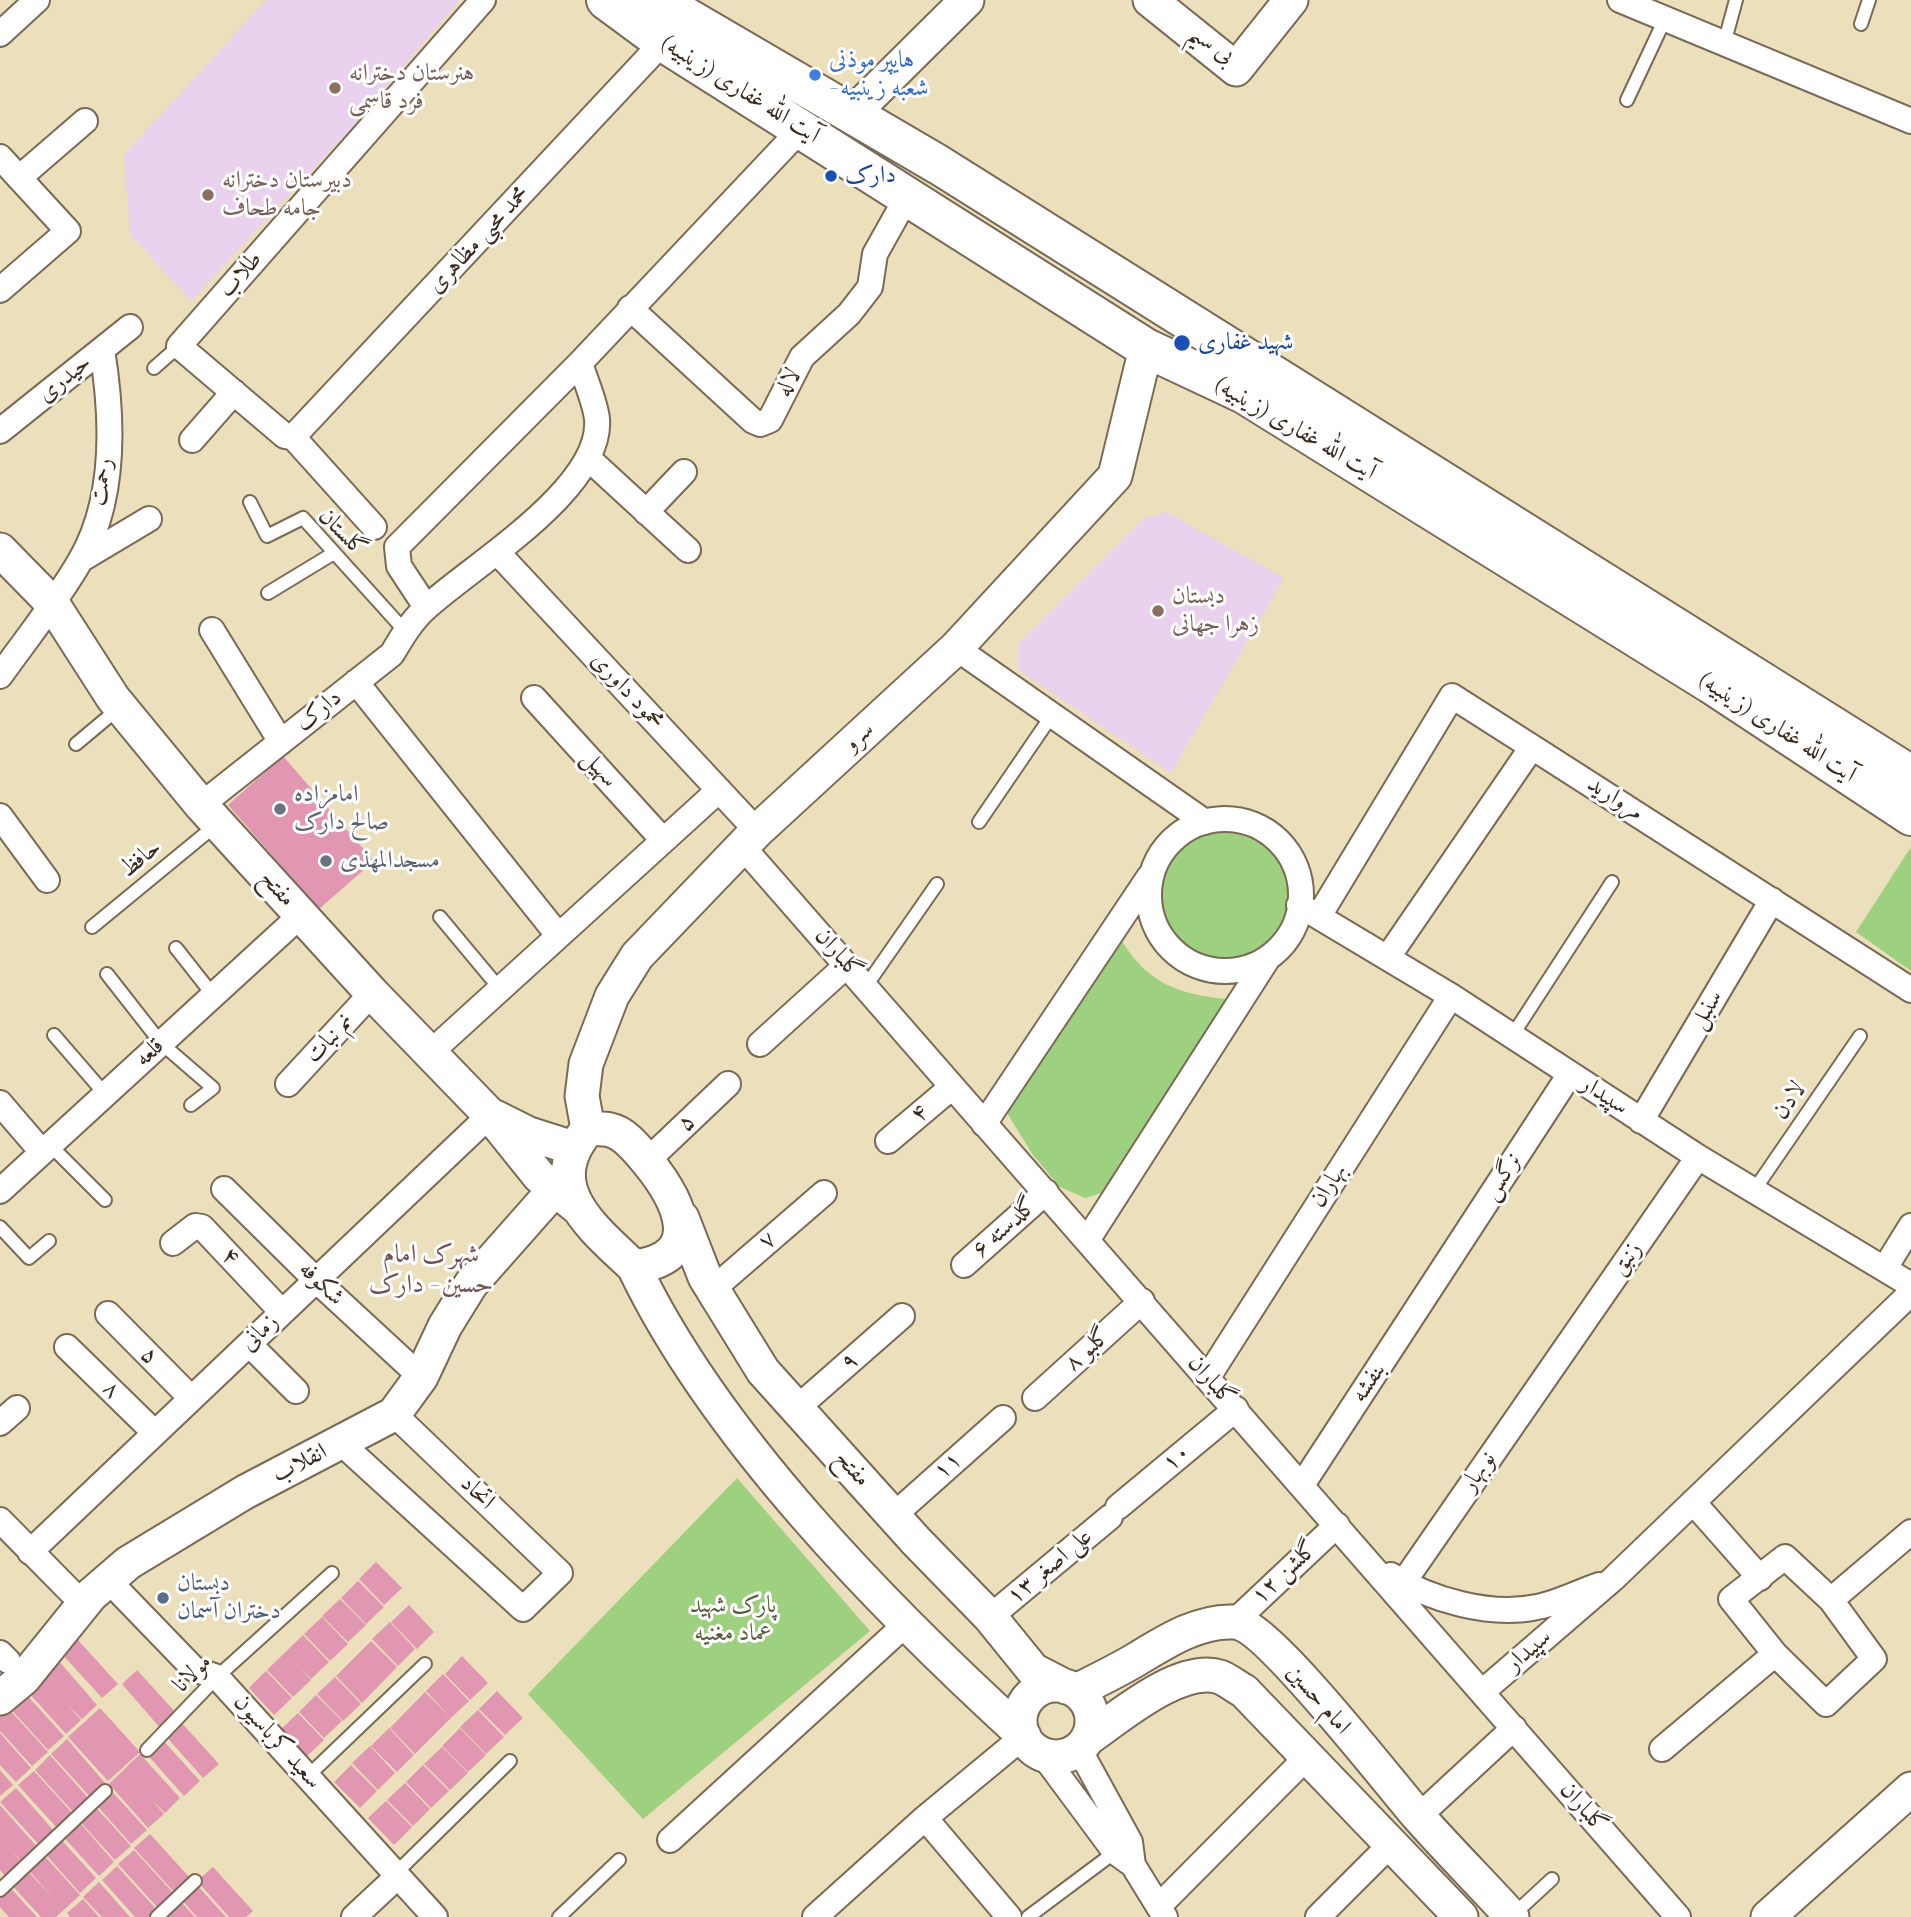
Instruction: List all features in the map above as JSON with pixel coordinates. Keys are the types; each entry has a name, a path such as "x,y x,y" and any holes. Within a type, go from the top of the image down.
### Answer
{"main road":[{"path":"608,0 646,17 654,15 660,1"},
{"name":"آیت الله غفاری (زینبیه)","path":"608,0 697,64 1146,348 1244,394 1711,684 1911,816"},
{"name":"آیت الله غفاری (زینبیه)","path":"660,1 939,165 1911,775"},
{"path":"697,64 694,46 700,42 745,53"}],"street":[{"path":"0,34 37,0"},
{"name":"طلاب","path":"179,345 484,0"},
{"path":"852,114 967,0"},
{"name":"بی سیم","path":"1150,0 1236,69 1292,0"},
{"path":"1619,0 1911,121"},
{"name":"محمد محبی مظاهری","path":"293,438 663,42"},
{"path":"19,178 85,121"},
{"path":"426,607 399,566 397,547 580,363 801,129"},
{"path":"0,158 68,230 0,290"},
{"name":"لاله","path":"630,308 753,421 760,424 769,420 802,358 849,314 870,287 875,254 908,195"},
{"name":"حیدری","path":"0,431 130,327"},
{"path":"179,345 285,436 293,438 374,527"},
{"name":"سرو","path":"566,1199 569,1191 568,1172 580,1139 586,1063 612,996 637,956 750,838 956,648 1115,476 1146,348"},
{"name":"رحمت","path":"0,676 82,559 102,506 110,400 102,350"},
{"name":"دارک","path":"209,814 281,742 392,654 405,631 426,607 497,552 557,498 589,459 597,420 580,363"},
{"path":"192,440 234,392"},
{"path":"589,459 688,550"},
{"path":"646,512 684,472"},
{"path":"82,559 149,519"},
{"name":"مفتح","path":"0,550 52,603 120,707 209,814 372,993 490,1115 539,1176 634,1267"},
{"name":"محمود داوری","path":"497,552 719,790 750,838"},
{"path":"212,630 281,742"},
{"path":"956,648 1205,822"},
{"path":"356,682 558,935"},
{"name":"مروارید","path":"1309,910 1452,696 1911,990"},
{"name":"سهیل","path":"534,698 663,840"},
{"path":"1388,957 1532,747"},
{"path":"431,1052 719,790"},
{"path":"0,816 47,880"},
{"path":"984,1124 1175,837 1219,818 1243,821 1265,830 1284,846 1296,866 1309,910 1298,916 1287,940 1268,958 1088,1239"},
{"name":"گلباران","path":"750,838 847,965 1678,1917"},
{"path":"1154,870 1149,902 1156,928 1171,949 1193,964 1218,971 1244,969 1268,958"},
{"name":"سنبل","path":"1642,1121 1772,900"},
{"name":"سپیدار","path":"1309,910 1451,996 1698,1157 1911,1285"},
{"name":"قلعه","path":"0,1191 301,915"},
{"path":"760,1044 847,965"},
{"name":"نم نبات","path":"288,1084 372,993"},
{"name":"بهاران","path":"1208,1377 1451,996"},
{"name":"نرگس","path":"1436,1280 1570,1074"},
{"name":"۵","path":"647,1161 727,1084"},
{"name":"۴","path":"888,1141 952,1087"},
{"path":"0,1103 46,1148"},
{"name":"مفتح","path":"490,1115 529,1134 580,1139 611,1130 629,1141 661,1176 713,1289 763,1371 990,1617 1033,1670 1071,1689"},
{"name":"زمانی","path":"30,1552 490,1115"},
{"name":"زنبق","path":"1555,1360 1698,1157"},
{"name":"شکوفه","path":"224,1189 316,1280 421,1377"},
{"name":"گلدسته ۶","path":"964,1265 1046,1192"},
{"name":"۷","path":"713,1289 824,1193"},
{"name":"انقلاب","path":"0,1698 24,1678 91,1595 128,1563 245,1492 394,1414 421,1377 445,1326 471,1284 566,1199"},
{"path":"682,1218 677,1245 669,1257 654,1264 634,1267 657,1315 713,1397 770,1472 907,1623 1033,1745 1124,1859 1162,1912 1308,1756"},
{"name":"۴","path":"173,1243 195,1226 201,1227 282,1312"},
{"path":"1885,1268 1911,1226"},
{"name":"بنفشه","path":"1302,1485 1436,1280"},
{"name":"سپیدار","path":"1482,1692 1613,1580 1911,1293"},
{"name":"گلبو ۸","path":"1035,1398 1142,1301"},
{"name":"۵","path":"107,1314 191,1398"},
{"name":"۹","path":"797,1409 902,1316"},
{"path":"249,1344 296,1391"},
{"name":"۸","path":"66,1347 155,1433"},
{"name":"نوبهار","path":"1403,1583 1555,1360"},
{"name":"۱۰","path":"1114,1512 1236,1409"},
{"name":"اتحاد","path":"341,1443 523,1609 560,1573 394,1414"},
{"name":"۱۱","path":"894,1515 1003,1418"},
{"path":"1693,1502 1760,1577"},
{"name":"علی اصغر ۱۳","path":"990,1617 1114,1512"},
{"path":"0,1520 71,1592"},
{"name":"گلشن ۱۲","path":"1234,1622 1337,1525"},
{"path":"1831,1600 1911,1532"},
{"path":"1786,1557 1831,1600 1874,1659 1825,1704 1775,1654 1731,1599 1786,1557"},
{"path":"1367,1560 1403,1583 1471,1608 1537,1607 1613,1580"},
{"name":"سعید کرباسیون","path":"108,1580 194,1669 217,1677 435,1917"},
{"path":"1071,1689 1090,1707 1091,1729 1083,1744 1062,1757 1033,1745 1021,1716 1029,1698 1046,1687 1071,1689 1136,1660 1166,1640 1206,1626 1234,1622"},
{"name":"امام حسین","path":"1234,1622 1247,1625 1292,1668 1419,1816 1512,1917"},
{"path":"670,1840 907,1623"},
{"path":"1662,1749 1775,1654"},
{"name":"امام حسین","path":"1083,1744 1148,1696 1186,1678 1218,1676 1244,1691 1461,1917"},
{"path":"1419,1816 1514,1728"},
{"path":"1083,1744 1130,1842 1124,1859"},
{"path":"815,1917 925,1818 1033,1745"},
{"path":"1768,1917 1911,1789"},
{"path":"925,1818 1009,1917"},
{"path":"1318,1917 1391,1844"},
{"path":"354,1917 397,1875"}],"lane":[{"path":"1724,44 1736,0"},
{"path":"1861,24 1869,0"},
{"path":"1627,100 1665,19"},
{"path":"154,368 179,345"},
{"name":"گلستان","path":"250,502 267,536 303,518 405,631"},
{"path":"268,593 334,553"},
{"path":"76,744 120,707"},
{"path":"979,822 1052,715"},
{"name":"حافظ","path":"92,927 209,814"},
{"path":"1512,1036 1612,882"},
{"path":"866,986 937,884"},
{"path":"440,917 500,989"},
{"path":"176,948 213,995"},
{"path":"107,974 161,1043 213,1088 191,1105"},
{"path":"54,1035 106,1094"},
{"name":"لادن","path":"1755,1189 1860,1036"},
{"path":"46,1148 105,1200"},
{"path":"0,1227 29,1258 49,1241"},
{"name":"مولانا","path":"147,1750 217,1677 332,1573"},
{"path":"308,1776 425,1664"},
{"path":"397,1875 510,1761"},
{"path":"0,1890 105,1791"},
{"path":"1028,1917 1124,1859"},
{"path":"558,1917 620,1860"},
{"path":"1512,1917 1552,1879"},
{"path":"157,1917 195,1881"}],"shaded area":[{"name":"دبیرستان دخترانه جامه طحاف","path":"266,0 460,0 351,128 191,301 130,234 124,155"},
{"name":"دبستان زهرا جهانی","path":"1166,512 1284,578 1171,773 1018,670 1018,644 1143,519"}],"green space":[{"path":"1224,828 1249,833 1270,847 1284,868 1289,893 1284,918 1270,939 1249,953 1224,958 1199,953 1178,939 1164,918 1159,893 1164,868 1178,847 1199,833"},
{"path":"1911,847 1911,971 1856,932"},
{"path":"1120,938 1140,965 1164,983 1192,994 1226,999 1105,1192 1085,1198 1060,1187 1033,1155 1007,1113"},
{"name":"پارک شهید عماد مغنیه","path":"737,1478 870,1631 643,1819 528,1694"}],"building":[{"path":"283,756 374,861 319,909 228,805"},
{"path":"376,1562 402,1588 384,1605 359,1579"},
{"path":"358,1581 384,1607 366,1624 341,1598"},
{"path":"340,1599 366,1625 348,1642 322,1616"},
{"path":"409,1605 434,1632 417,1649 391,1622"},
{"path":"322,1617 348,1644 330,1661 304,1634"},
{"path":"390,1622 415,1649 398,1666 372,1639"},
{"path":"303,1635 329,1662 311,1679 297,1665 311,1680 293,1697 267,1670"},
{"path":"78,1640 118,1684 102,1698 62,1654"},
{"path":"371,1641 397,1667 362,1703 336,1676"},
{"path":"462,1656 488,1683 470,1700 445,1674"},
{"path":"58,1660 97,1705 82,1719 67,1704 81,1720 66,1734 26,1690"},
{"path":"137,1670 177,1714 161,1729 122,1684"},
{"path":"266,1671 292,1698 274,1715 249,1688"},
{"path":"443,1674 469,1701 451,1718 426,1691"},
{"path":"335,1677 361,1704 343,1721 317,1694"},
{"path":"497,1691 523,1718 505,1735 479,1709"},
{"path":"24,1692 64,1736 48,1750 8,1706"},
{"path":"425,1692 451,1718 415,1754 390,1728"},
{"path":"316,1695 342,1721 324,1738 299,1712"},
{"path":"8,1708 48,1752 32,1766 0,1731 0,1715"},
{"path":"100,1708 140,1752 108,1781 68,1737"},
{"path":"478,1710 504,1737 486,1754 460,1727"},
{"path":"298,1713 324,1740 306,1757 280,1730"},
{"path":"179,1720 219,1764 203,1778 164,1734"},
{"path":"389,1728 414,1755 397,1772 371,1746"},
{"path":"460,1728 486,1755 468,1772 442,1746"},
{"path":"0,1733 31,1768 16,1782 0,1765"},
{"path":"160,1737 200,1781 184,1796 144,1751"},
{"path":"67,1739 106,1784 91,1798 51,1754"},
{"path":"370,1746 395,1773 378,1790 352,1763"},
{"path":"442,1747 468,1773 450,1790 424,1764"},
{"path":"140,1754 180,1798 165,1813 150,1798 164,1814 148,1828 109,1784"},
{"path":"50,1755 90,1800 75,1814 35,1770"},
{"path":"351,1765 377,1791 360,1808 334,1782"},
{"path":"423,1765 449,1791 431,1808 406,1782"},
{"path":"0,1770 13,1785 0,1796"},
{"path":"34,1771 74,1815 58,1829 18,1785"},
{"path":"405,1783 430,1809 413,1826 387,1800"},
{"path":"107,1786 147,1830 131,1844 92,1800"},
{"path":"16,1788 55,1832 40,1846 0,1802"},
{"path":"386,1801 412,1827 394,1845 368,1818"},
{"path":"91,1802 131,1846 115,1860 75,1816"},
{"path":"0,1805 39,1849 23,1863 9,1848 23,1864 7,1878 0,1870"},
{"path":"75,1817 114,1862 99,1876 59,1832"},
{"path":"56,1834 96,1878 80,1893 40,1848"},
{"path":"150,1834 190,1878 174,1892 134,1848"},
{"path":"134,1850 174,1894 158,1908 118,1864"},
{"path":"40,1851 80,1895 56,1917 41,1917 8,1881 24,1867 54,1899 24,1865"},
{"path":"117,1866 157,1910 149,1917 135,1917 102,1880"},
{"path":"213,1867 253,1911 246,1917 229,1917 197,1881"},
{"path":"99,1882 130,1917 102,1917 83,1897"},
{"path":"6,1883 37,1917 9,1917 0,1907 0,1889"},
{"path":"196,1884 226,1917 197,1917 180,1898"},
{"path":"83,1899 99,1917 70,1917 67,1913"},
{"path":"179,1900 195,1917 167,1917 164,1914"}],"place":[{"name":"هایپر موذنی - شعبه زینبیه","path":"815,75"},
{"name":"هنرستان دخترانه فرد قاسمی","path":"335,88"},
{"name":"دارک","path":"831,176"},
{"name":"دبیرستان دخترانه جامه طحاف","path":"208,195"},
{"name":"شهید غفاری","path":"1182,343"},
{"name":"دبستان زهرا جهانی","path":"1158,611"},
{"name":"امامزاده صالح دارک","path":"280,809"},
{"name":"مسجدالمهذی","path":"326,861"},
{"name":"دبستان دختران آسمان","path":"163,1598"}],"district":[{"name":"شهرک امام حسین - دارک","path":"431,1271"}]}
